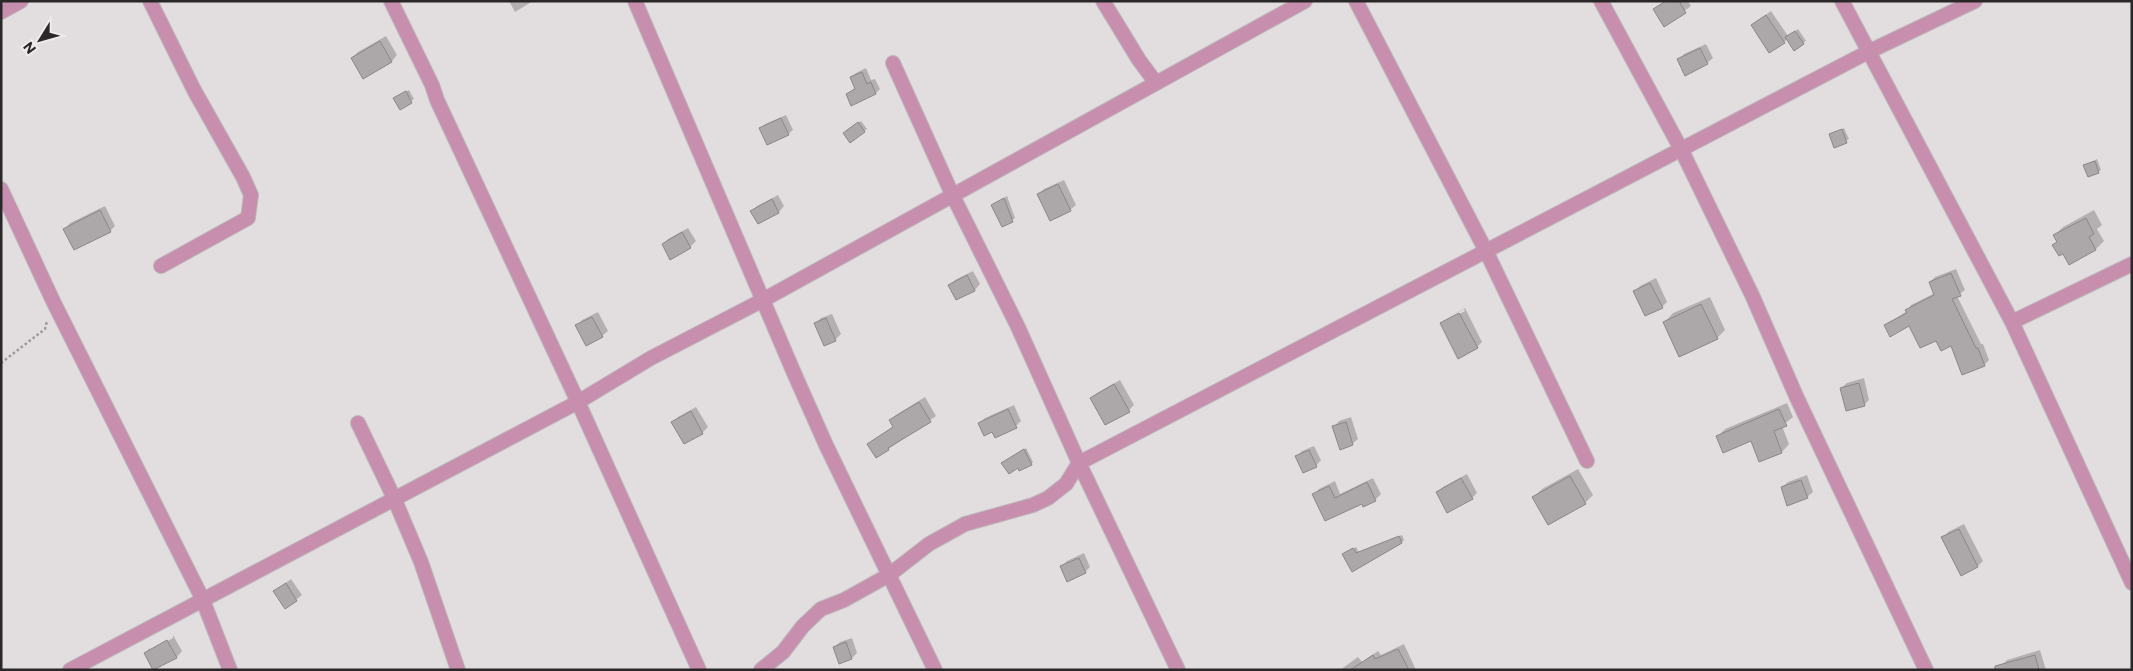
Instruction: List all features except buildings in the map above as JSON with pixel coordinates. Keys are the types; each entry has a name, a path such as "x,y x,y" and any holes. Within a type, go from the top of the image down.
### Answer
{"street":[{"path":"1,12 20,1"},
{"path":"150,1 194,90 243,177 250,196 251,205 248,218 161,266"},
{"path":"391,1 416,51 578,402 699,670"},
{"path":"635,1 826,445 935,670"},
{"path":"1103,1 1139,60 1156,83"},
{"path":"70,670 202,598 578,402 651,358 763,300 952,194 1305,1"},
{"path":"1356,1 1486,250 1587,461"},
{"path":"1601,1 1681,149 1752,295 1797,398 1926,670"},
{"path":"1842,1 2012,322 2132,583"},
{"path":"761,670 783,652 803,626 821,608 844,600 889,575 929,544 965,524 1033,505 1048,498 1066,484 1079,463 1868,52 1975,1"},
{"path":"893,63 952,194 1018,327 1079,463 1178,670"},
{"path":"1,189 53,301 202,598 230,670"},
{"path":"2012,322 2132,264"},
{"path":"358,423 394,498 421,562 458,670"}],"path":[{"path":"1,363 45,329 53,301"}]}
